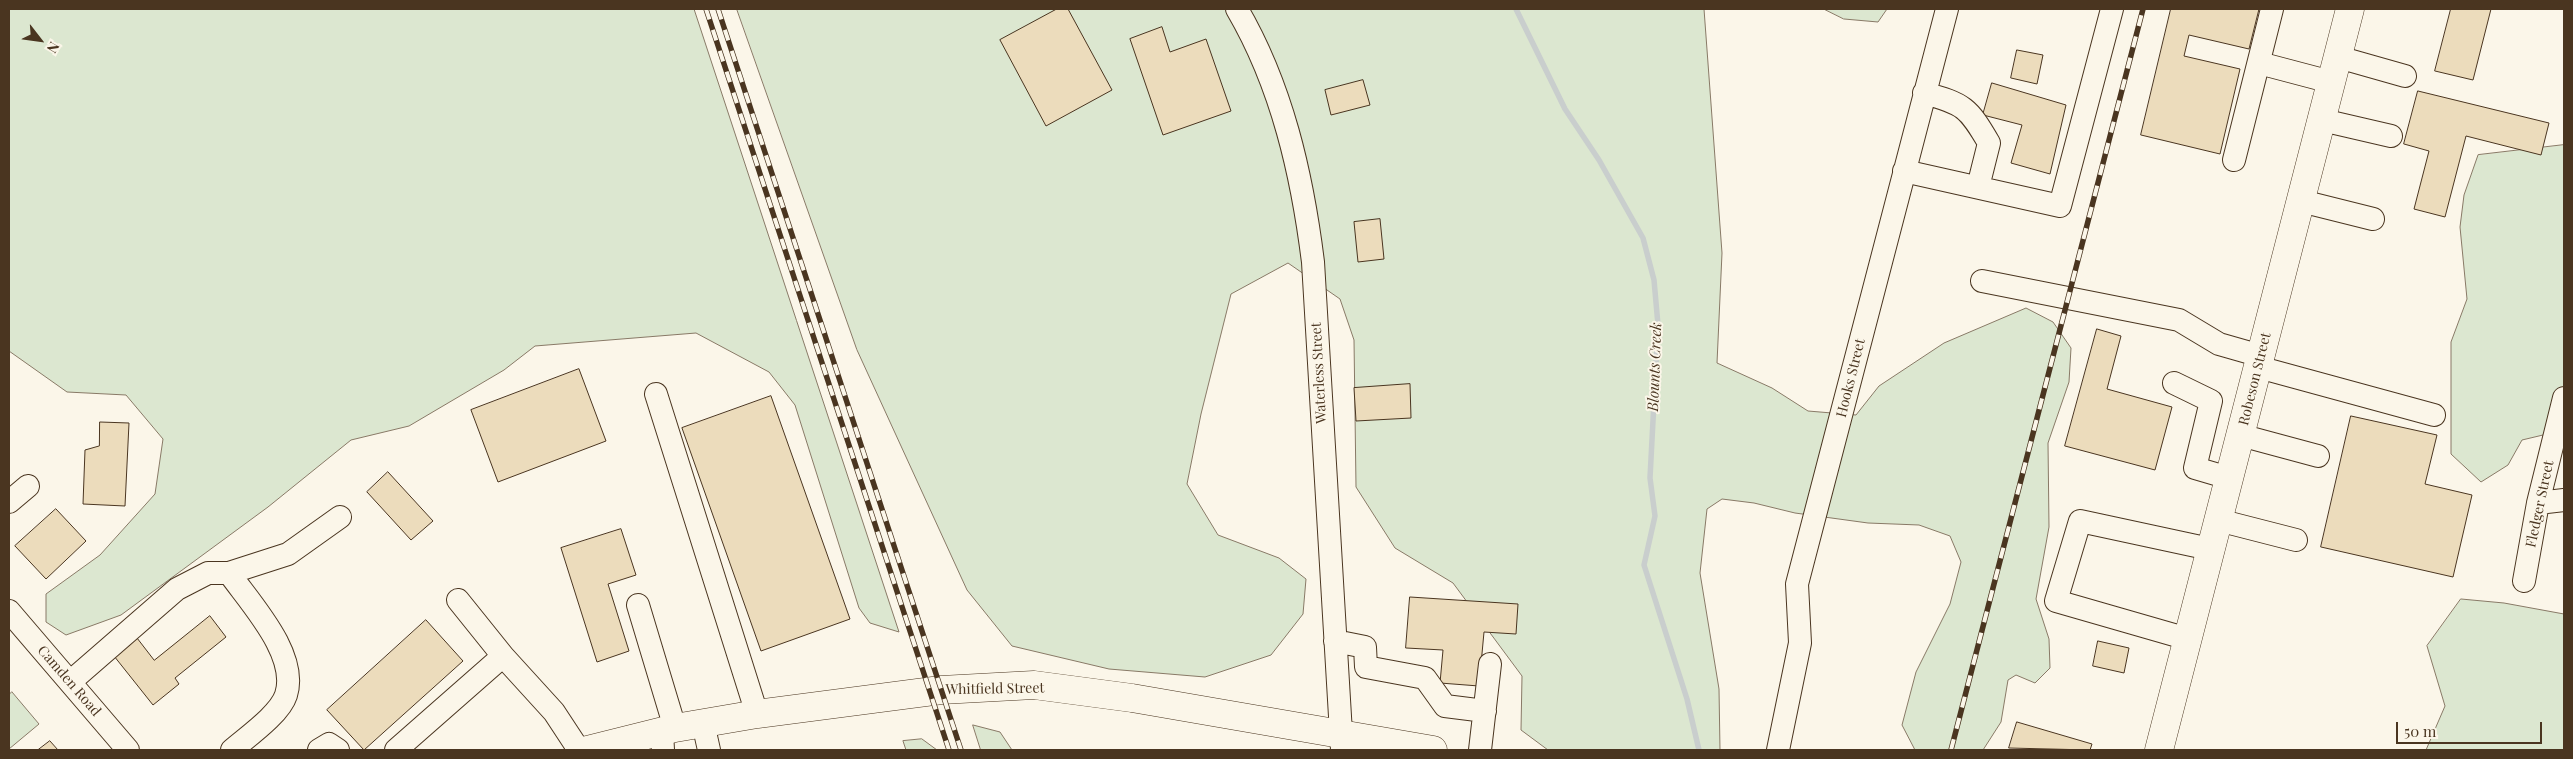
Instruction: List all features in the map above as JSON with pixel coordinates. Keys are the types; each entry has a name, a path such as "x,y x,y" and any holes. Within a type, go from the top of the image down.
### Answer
{"main road":[{"name":"Robeson Street","path":"2160,750 2350,9"},
{"name":"Whitfield Street","path":"587,750 667,736 704,723 757,714 941,690 1034,685 1132,698 1342,742 1433,750"}],"street":[{"name":"Waterless Street","path":"1237,9 1264,64 1281,110 1296,161 1314,262 1342,742"},
{"name":"Hooks Street","path":"1778,750 1800,643 1797,584 1947,9"},
{"path":"1904,171 2060,206 2112,9"},
{"path":"2234,160 2272,9"},
{"path":"2258,63 2405,76"},
{"path":"1924,93 1955,102 1974,118 1979,126 1989,144 1978,187"},
{"path":"2322,120 2392,136"},
{"path":"2301,201 2373,219"},
{"path":"1982,281 2178,320 2219,344 2259,362 2434,415"},
{"path":"2174,383 2211,401 2196,468 2229,478"},
{"path":"656,394 757,714"},
{"name":"Fledger Street","path":"2524,581 2538,503 2564,398"},
{"path":"2240,435 2318,456"},
{"path":"9,502 28,486"},
{"path":"2538,503 2564,500"},
{"path":"70,682 177,589 208,574 230,573 288,554 340,516"},
{"path":"2218,520 2296,540"},
{"path":"2188,639 2056,601 2080,521 2210,549"},
{"path":"230,573 283,650 288,677 286,696 275,712 232,750"},
{"path":"458,600 503,656 554,712 579,750"},
{"path":"638,605 667,736"},
{"name":"Camden Road","path":"9,611 128,750"},
{"path":"1335,641 1365,647 1366,667 1425,678 1445,706 1485,711"},
{"path":"396,750 503,656"},
{"path":"1480,750 1490,664"},
{"path":"704,723 709,750"},
{"path":"319,750 329,744 338,750"}],"green space":[{"path":"9,9 694,9 899,632 870,623 859,608 795,405 769,372 696,333 535,346 504,370 409,426 351,440 268,507 121,615 66,635 46,622 46,594 100,555 155,494 163,439 126,395 67,392 9,351"},
{"path":"737,9 1704,9 1722,253 1717,363 1772,388 1808,411 1856,415 1879,386 1944,343 2026,308 2053,322 2071,348 2069,382 2048,443 2049,527 2036,599 2049,639 2050,668 2035,683 2016,675 2008,680 2001,722 1983,750 1915,750 1902,725 1916,672 1950,604 1961,562 1950,536 1919,525 1868,523 1795,513 1754,503 1722,499 1707,509 1700,573 1719,689 1720,750 1548,750 1521,730 1522,676 1453,583 1395,548 1356,487 1354,340 1340,299 1288,263 1231,294 1201,414 1187,484 1218,535 1279,558 1306,579 1303,614 1271,655 1205,677 1109,669 1012,646 967,590 857,350"},
{"path":"1824,9 1887,9 1878,22 1844,19"},
{"path":"2564,145 2564,430 2522,440 2508,465 2481,482 2451,454 2451,342 2467,299 2460,227 2464,195 2478,155"},
{"path":"2461,599 2504,603 2564,614 2564,750 2426,750 2445,706 2427,646"},
{"path":"12,692 39,724 9,749 9,695"},
{"path":"973,725 1000,732 1012,750 981,750"},
{"path":"922,739 937,750 906,750 903,741"}],"building":[{"path":"1057,9 1068,9 1112,90 1046,126 1000,40"},
{"path":"2171,9 2259,9 2249,49 2189,35 2184,56 2240,69 2220,154 2141,135"},
{"path":"2451,9 2491,9 2473,80 2435,71"},
{"path":"1162,27 1170,52 1206,39 1231,111 1163,135 1130,39"},
{"path":"2017,50 2043,55 2037,84 2011,78"},
{"path":"1363,80 1370,105 1331,115 1325,90"},
{"path":"1992,83 2066,105 2050,174 2011,163 2022,125 1983,115"},
{"path":"2418,91 2549,123 2541,155 2466,136 2445,217 2414,209 2429,151 2404,144"},
{"path":"1380,219 1384,259 1358,262 1354,222"},
{"path":"2097,329 2121,336 2107,389 2172,407 2155,470 2065,446"},
{"path":"579,369 606,441 498,482 471,410"},
{"path":"1410,384 1411,418 1356,421 1354,388"},
{"path":"771,396 850,619 761,651 682,428"},
{"path":"2351,416 2437,435 2425,484 2472,495 2453,577 2321,547"},
{"path":"100,422 129,423 125,506 83,504 85,450 99,446"},
{"path":"388,472 433,521 411,540 367,492"},
{"path":"56,509 86,541 46,579 15,546"},
{"path":"621,529 636,575 608,584 629,651 597,662 561,548"},
{"path":"1410,597 1518,604 1516,634 1484,632 1479,686 1440,683 1443,650 1406,648"},
{"path":"210,616 226,637 175,678 179,684 153,705 114,656 137,638 154,660"},
{"path":"426,620 463,661 364,750 327,710"},
{"path":"2098,641 2129,648 2124,673 2093,666"},
{"path":"2017,722 2092,744 2090,750 2009,748"},
{"path":"50,741 58,750 38,750"}],"waterway":[{"name":"Blounts Creek","path":"1516,9 1565,109 1599,160 1643,238 1654,280 1658,325 1650,478 1655,516 1644,565 1687,699 1699,750"}],"railway":[{"path":"706,9 949,750"},
{"path":"718,9 961,750"},
{"path":"1951,750 2143,9"}]}
